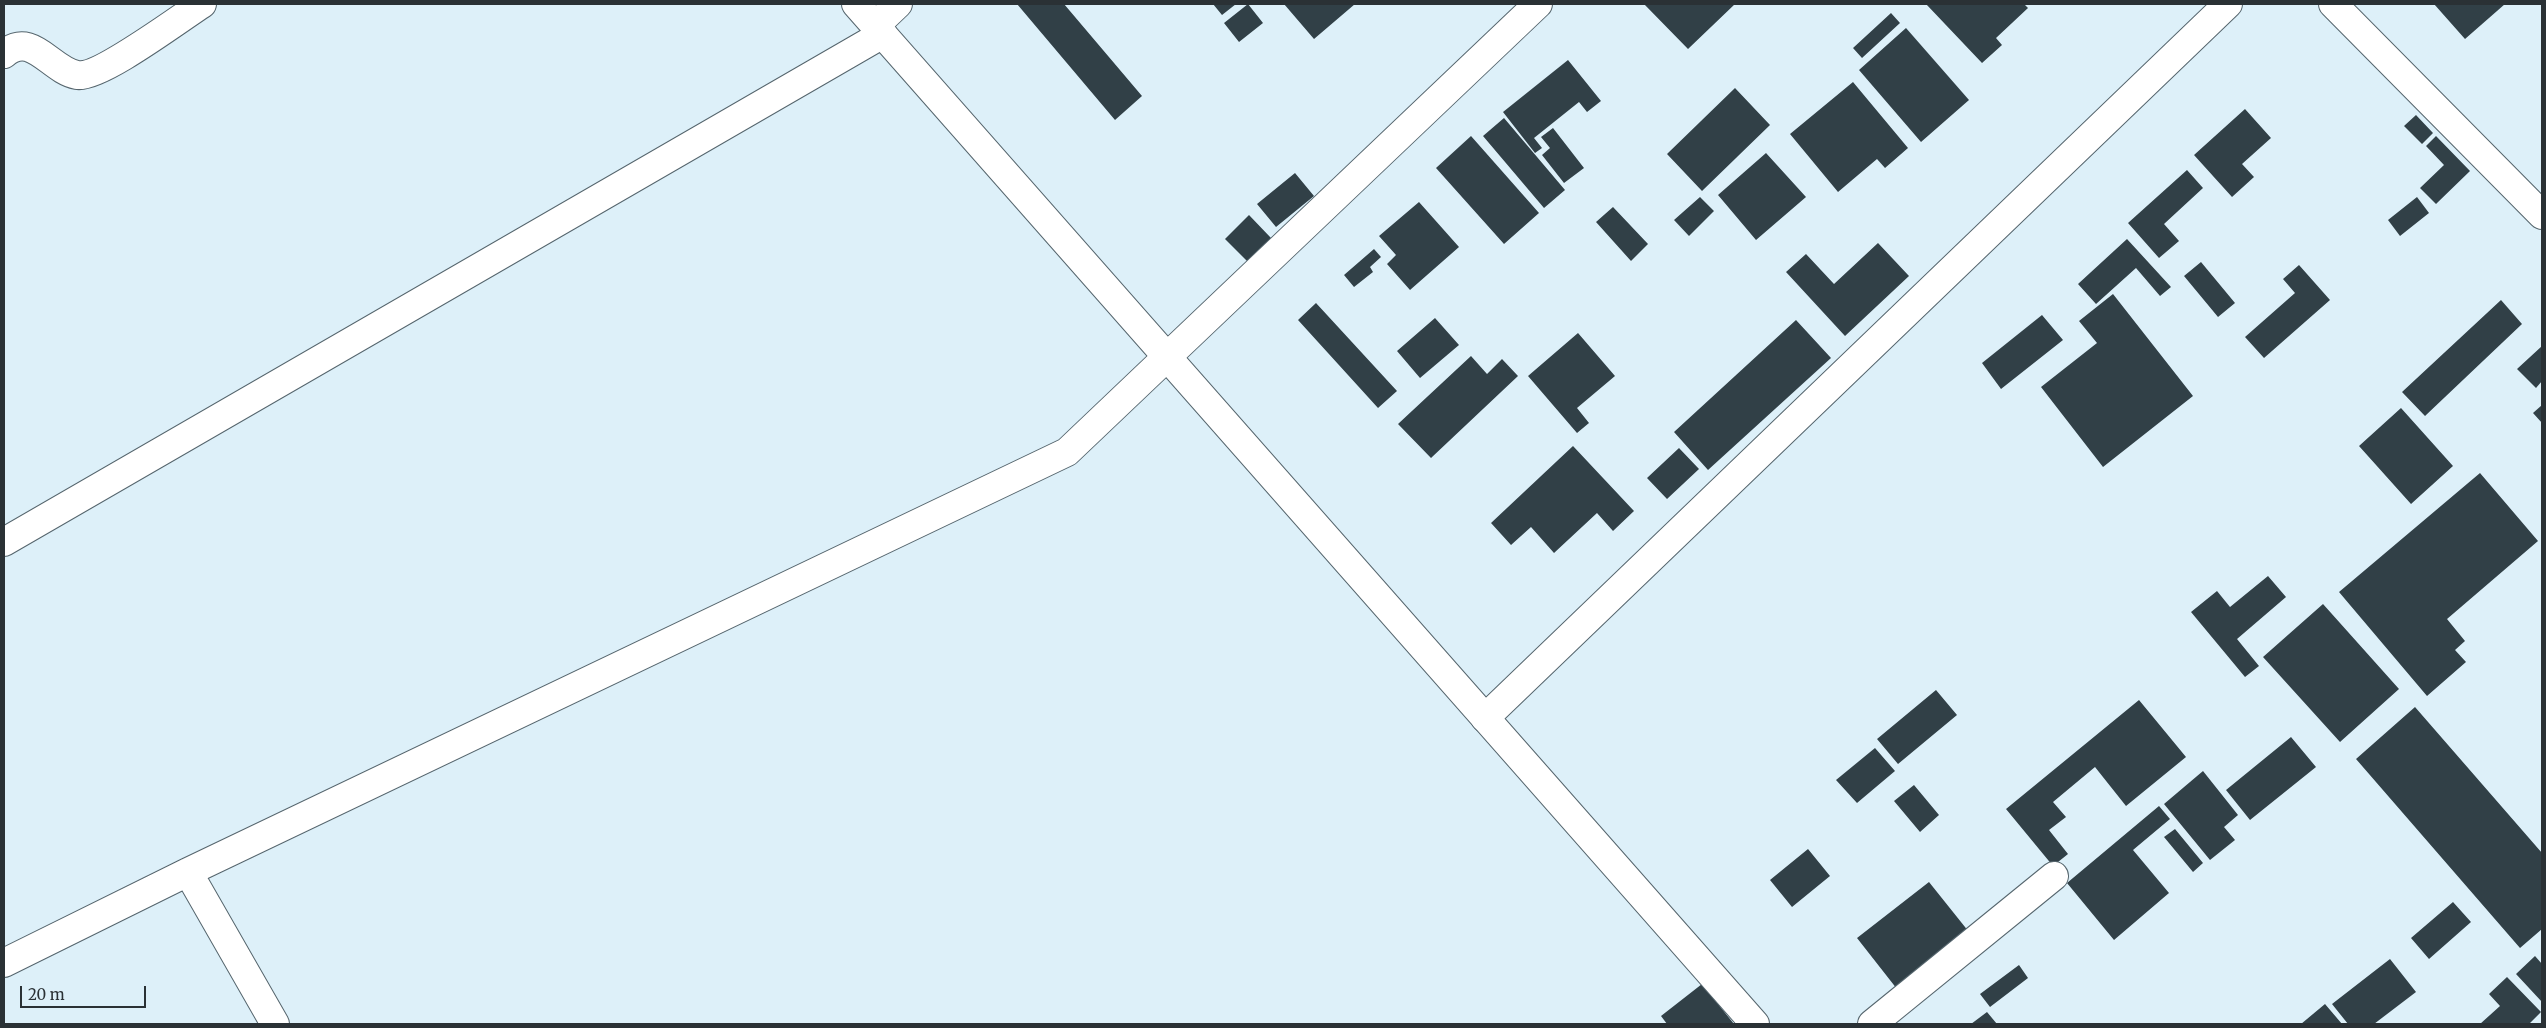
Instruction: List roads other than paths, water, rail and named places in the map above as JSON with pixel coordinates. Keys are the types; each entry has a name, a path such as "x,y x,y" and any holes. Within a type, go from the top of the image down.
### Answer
{"street":[{"path":"4,54 12,47 29,46 58,67 78,76 104,69 202,4"},
{"path":"856,4 1755,1024"},
{"path":"4,542 879,29 898,4"},
{"path":"4,963 188,872 1067,452 1166,355 1538,4"},
{"path":"1485,718 2228,4"},
{"path":"2332,4 2542,216"},
{"path":"188,872 275,1024"},
{"path":"1872,1024 2054,876"}]}
